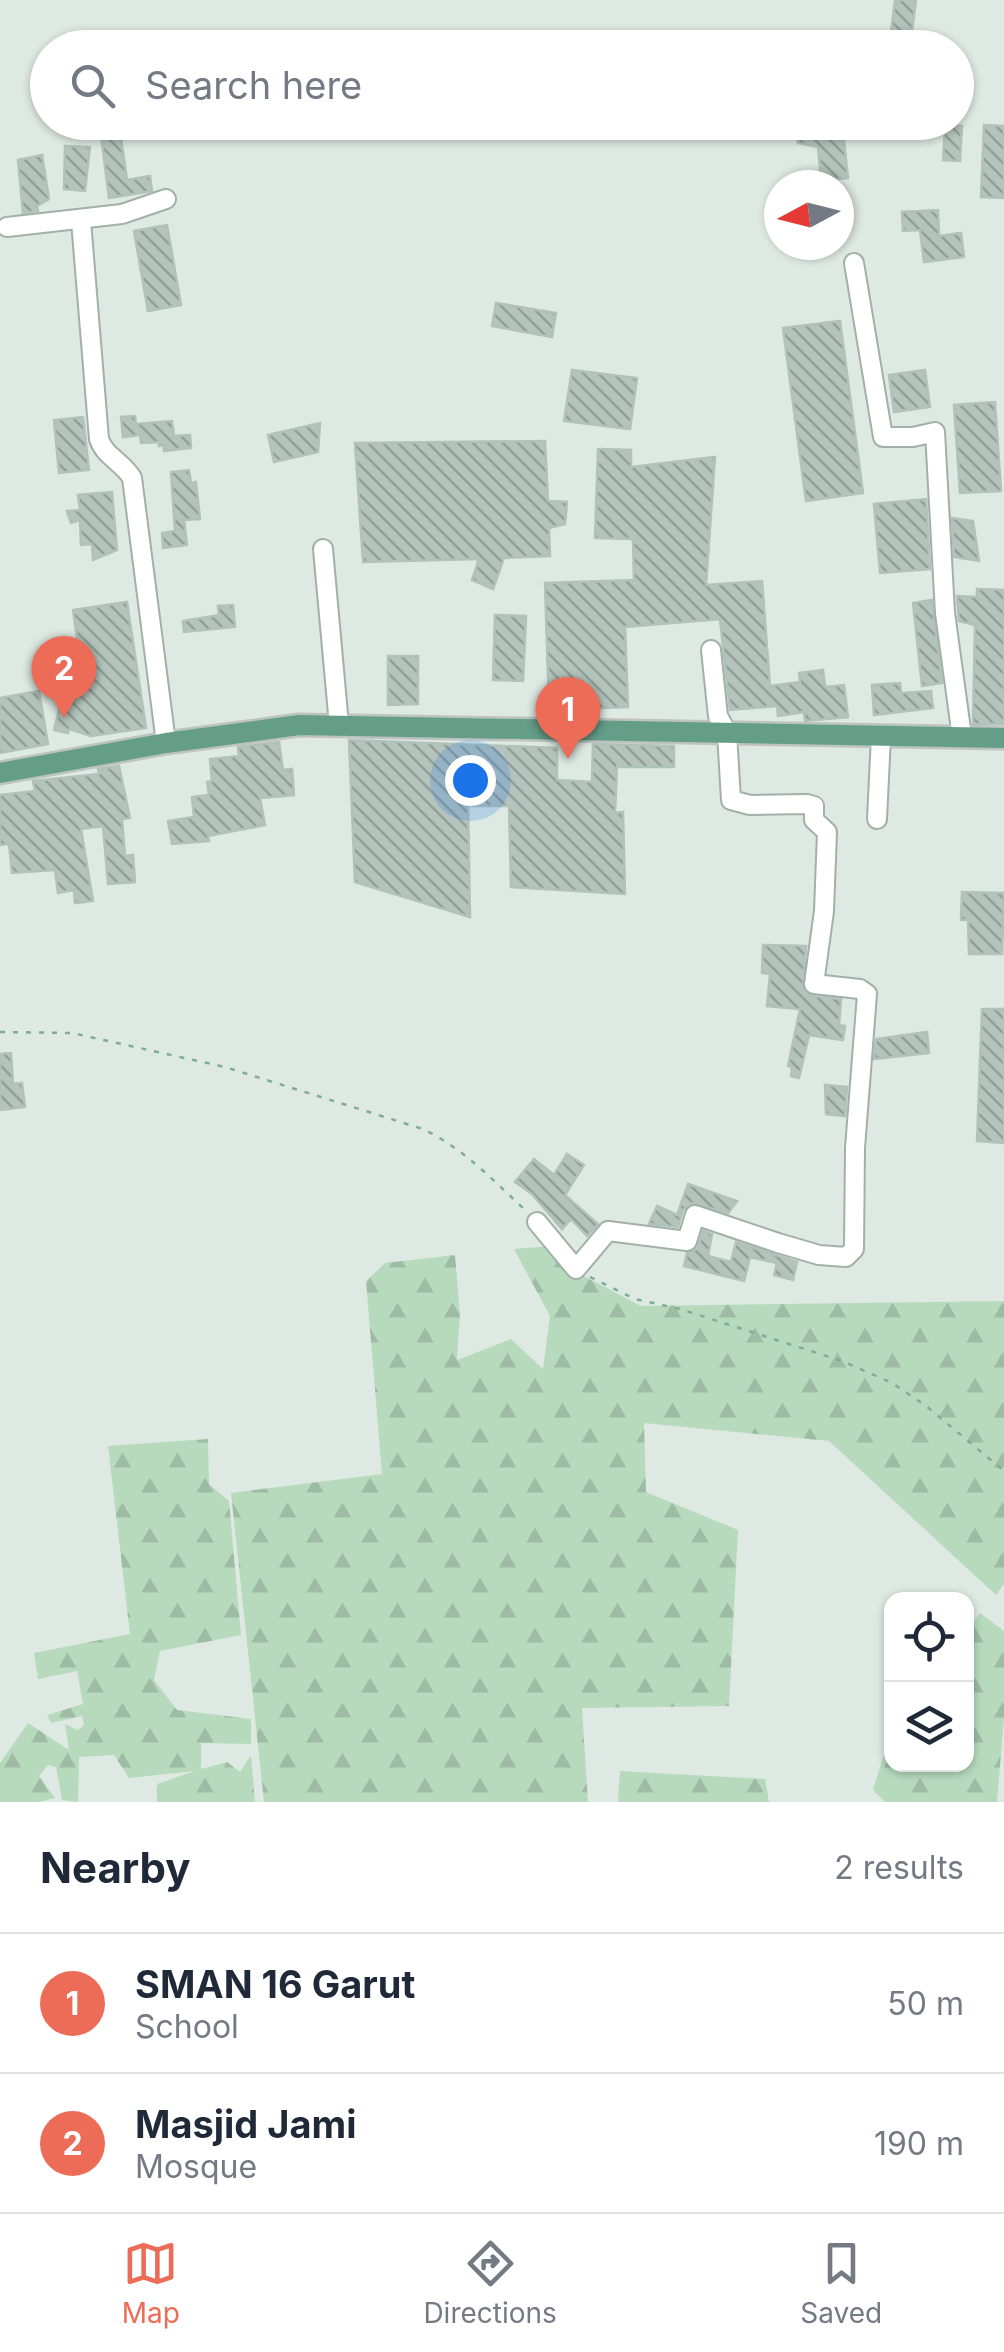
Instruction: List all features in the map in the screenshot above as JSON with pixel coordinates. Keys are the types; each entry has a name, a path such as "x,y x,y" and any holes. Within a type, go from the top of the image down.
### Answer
{"main road":[{"path":"0,774 276,726 339,724 1004,738"}],"street":[{"path":"7,227 129,213 166,199"},
{"path":"81,221 100,439 104,450 132,478 166,743"},
{"path":"854,263 882,437 935,432 944,612 962,737"},
{"path":"323,549 339,724"},
{"path":"538,1222 576,1269 608,1231 687,1241 694,1214 820,1255 846,1257 854,1249 855,1148 867,994 860,989 814,984 824,911 828,832 814,820 814,806 750,805 731,800 728,734 718,716 711,650"},
{"path":"878,819 881,736"}],"path":[{"path":"0,1032 72,1033 226,1067 424,1129 471,1158 538,1222"},
{"path":"576,1269 635,1299 680,1309 842,1361 892,1384 1004,1471"}],"green space":[{"path":"551,1246 578,1273 641,1306 1004,1301 1004,1584 996,1595 829,1441 644,1423 646,1492 738,1530 729,1706 582,1708 588,1802 264,1802 231,1493 382,1474 366,1281 385,1263 455,1255 460,1314 457,1360 511,1339 543,1369 550,1316 514,1249"},
{"path":"208,1439 209,1484 229,1501 241,1635 160,1651 154,1680 177,1710 251,1719 251,1744 201,1743 201,1769 227,1762 240,1772 251,1755 255,1802 157,1802 157,1784 195,1771 129,1778 114,1755 79,1757 78,1802 62,1800 56,1767 48,1765 39,1776 55,1798 0,1802 0,1763 28,1723 69,1750 65,1724 78,1730 84,1725 82,1716 51,1723 47,1715 83,1704 77,1671 38,1679 34,1653 130,1634 108,1446"},
{"path":"980,1613 1004,1631 1004,1718 997,1802 885,1802 873,1790 884,1754 884,1772 974,1772 974,1621"},
{"path":"620,1771 765,1779 769,1802 618,1802"}],"building":[{"path":"895,0 916,0 912,30 891,30"},
{"path":"984,125 1004,126 1004,198 981,197"},
{"path":"102,140 121,140 127,180 150,176 152,191 109,198"},
{"path":"798,140 844,140 847,170 820,170 818,147"},
{"path":"944,140 961,140 960,161 943,160"},
{"path":"65,146 90,147 85,191 64,189"},
{"path":"42,155 49,199 37,206 38,211 23,213 18,160"},
{"path":"938,210 939,236 961,233 964,257 924,262 920,230 903,231 902,212"},
{"path":"167,225 181,305 148,311 134,231"},
{"path":"496,303 556,313 552,337 492,326"},
{"path":"840,321 863,493 806,501 783,328"},
{"path":"572,370 637,378 630,429 564,421"},
{"path":"925,370 930,407 894,412 889,375"},
{"path":"995,402 1001,491 960,493 954,405"},
{"path":"135,416 136,424 172,421 174,436 190,435 191,448 164,451 159,442 141,443 140,435 123,437 121,417"},
{"path":"83,417 89,470 59,473 54,420"},
{"path":"320,423 318,452 274,462 268,435"},
{"path":"545,441 548,501 567,502 565,524 549,528 550,556 504,558 493,589 472,580 479,559 363,562 355,443"},
{"path":"598,449 631,450 631,467 715,457 706,585 762,581 770,686 800,682 799,673 823,670 825,687 844,685 848,717 805,721 804,712 778,716 777,706 730,710 720,619 625,627 628,707 549,710 545,583 634,580 633,539 595,538"},
{"path":"189,470 191,483 196,482 200,519 184,520 187,545 163,548 162,533 175,531 171,472"},
{"path":"112,492 117,550 93,560 92,544 81,545 80,520 71,523 67,511 80,510 78,495"},
{"path":"926,499 930,569 880,573 874,504"},
{"path":"952,518 973,521 979,561 954,557"},
{"path":"977,589 1004,590 1004,724 973,724 975,625 959,621 957,596 977,597"},
{"path":"932,600 942,683 922,686 913,603"},
{"path":"127,602 146,728 91,736 69,729 68,733 54,730 64,690 85,696 73,610"},
{"path":"233,605 235,627 184,632 183,621 219,615 218,606"},
{"path":"495,615 526,616 523,681 493,680"},
{"path":"388,656 418,656 418,704 388,705"},
{"path":"900,683 901,693 931,691 933,708 874,715 872,685"},
{"path":"39,691 48,744 0,753 0,698"},
{"path":"349,740 557,748 557,780 592,782 593,744 674,746 674,767 617,767 615,813 623,812 625,894 511,887 509,806 468,806 470,917 355,882"},
{"path":"279,742 283,770 292,769 294,795 260,798 265,825 208,836 209,841 172,844 168,821 194,817 192,797 209,795 210,759 239,756 238,747"},
{"path":"119,766 130,818 122,819 125,856 133,855 135,882 108,884 103,826 81,829 93,901 75,903 74,890 58,893 55,870 12,873 9,844 0,845 0,795 35,791 33,781 99,774 98,769"},
{"path":"962,892 1004,893 1002,954 969,954 968,920 961,920"},
{"path":"763,945 806,946 803,990 812,996 841,999 839,1025 845,1026 843,1040 809,1035 799,1078 791,1076 792,1067 788,1066 800,1009 767,1006 770,974 762,973"},
{"path":"982,1009 1004,1009 1004,1143 977,1141"},
{"path":"927,1032 929,1053 874,1059 876,1039"},
{"path":"11,1053 13,1084 22,1083 25,1107 0,1110 0,1054"},
{"path":"825,1085 847,1087 845,1116 826,1114"},
{"path":"567,1154 584,1165 565,1195 598,1224 587,1236 571,1219 562,1229 532,1194 515,1182 534,1159 554,1175"},
{"path":"688,1184 737,1201 728,1213 692,1203 683,1210 678,1227 649,1224 657,1206 677,1215"},
{"path":"703,1231 712,1234 708,1256 731,1262 736,1242 797,1262 793,1280 774,1275 777,1263 750,1257 744,1281 684,1266 687,1253 697,1249"}],"place":[{"name":"Masjid Jami","path":"64,718"},
{"name":"SMAN 16 Garut","path":"568,759"}]}
